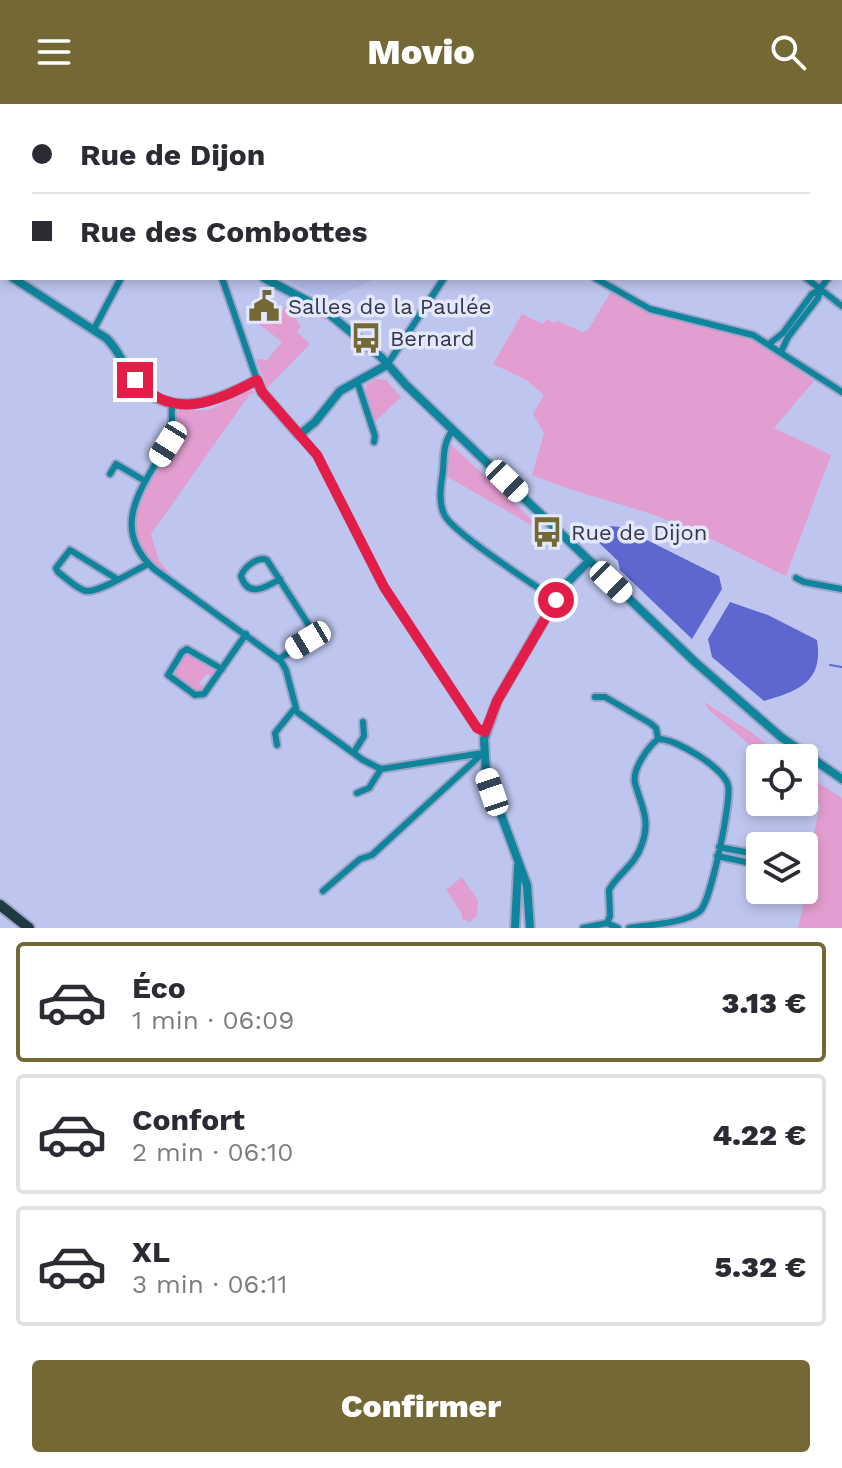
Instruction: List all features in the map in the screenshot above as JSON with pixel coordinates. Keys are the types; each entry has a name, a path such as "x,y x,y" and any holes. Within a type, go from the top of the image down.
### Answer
{"main road":[{"path":"0,905 29,928"}],"street":[{"path":"18,280 94,329 114,346 141,387 156,398 172,404 197,405 213,401 257,380"},
{"path":"94,329 120,280"},
{"path":"223,280 246,354 262,392 317,455 384,587 477,728 485,732"},
{"path":"268,280 323,309 387,365 589,561 755,716 842,779"},
{"path":"299,435 315,422 337,393 387,365 443,280"},
{"path":"599,280 650,309 736,329 769,344 842,392"},
{"path":"809,280 842,306"},
{"path":"769,344 783,333 827,280"},
{"path":"781,352 788,337 818,298 820,289"},
{"path":"357,381 375,436 374,442"},
{"path":"172,404 171,435 134,503 132,524 135,544 148,564 279,659 286,670 295,708 381,769 483,753"},
{"path":"453,430 445,445 441,500 445,518 466,538 556,600"},
{"path":"110,474 116,464 145,481"},
{"path":"117,579 70,550 57,567 58,572 87,591 117,579 148,564"},
{"path":"279,659 308,640 312,634 310,627 280,579 267,560 263,558 243,571 241,576 247,586 255,590 280,579"},
{"path":"518,861 516,927 531,928 529,895 518,861 486,774 483,753 485,732 497,701 556,600 567,582 589,561"},
{"path":"796,578 842,589"},
{"path":"222,669 189,649 182,652 168,675 195,695 204,694 222,669 246,634"},
{"path":"595,697 605,697 650,723 656,728 658,739"},
{"path":"277,745 275,733 295,708"},
{"path":"354,752 364,736 363,722"},
{"path":"629,928 685,918 701,910 708,900 729,792 718,768 673,742 658,739"},
{"path":"607,923 610,916 609,890 636,859 644,836 645,809 635,783 635,774 658,739"},
{"path":"323,891 360,859 372,855 483,753"},
{"path":"357,793 369,788 381,769"},
{"path":"719,847 746,852"},
{"path":"717,856 746,862"},
{"path":"583,928 607,923 618,928"}],"shaded area":[{"path":"286,280 373,280 326,302"},
{"path":"612,290 649,312 732,331 757,342 814,381 774,428 831,455 786,576 678,524 532,475 544,433 533,414 544,395 526,380 493,364 522,314 543,324 546,319 555,323 556,320 582,332 588,330"},
{"path":"289,301 295,304 297,301 316,310 326,320 316,315 312,319 301,310 294,316 301,326 297,332 310,344 267,388 256,359 267,360 282,342 259,324 267,313 276,320 285,307 289,307"},
{"path":"376,379 386,380 401,397 375,422 365,391 367,384"},
{"path":"251,390 256,393 250,394 151,534 159,561 179,584 144,551 135,521 139,506 156,471 169,450 173,449 178,410 210,409"},
{"path":"449,443 460,453 548,535 448,477"},
{"path":"609,526 621,527 719,576 722,589 692,639 620,570 618,561 594,538"},
{"path":"730,602 768,615 817,640 816,666 806,682 788,693 764,701 712,657 708,639"},
{"path":"188,652 214,670 212,677 207,674 199,683 205,687 201,692 194,691 173,674"},
{"path":"704,702 767,744 749,744"},
{"path":"818,782 842,798 842,928 798,928 803,904 818,904 818,832 814,832 820,805"},
{"path":"462,877 478,900 477,916 470,922 462,919 462,914 446,890"}],"waterway":[{"path":"830,665 842,667"}],"place":[{"name":"Salles de la Paulée","path":"264,306"},
{"name":"Bernard","path":"366,338"},
{"name":"Rue de Dijon","path":"547,532"}],"route":[{"path":"135,380 156,398 172,404 197,405 213,401 257,380 262,392 317,455 384,587 477,728 485,732 497,701 556,600"}]}
